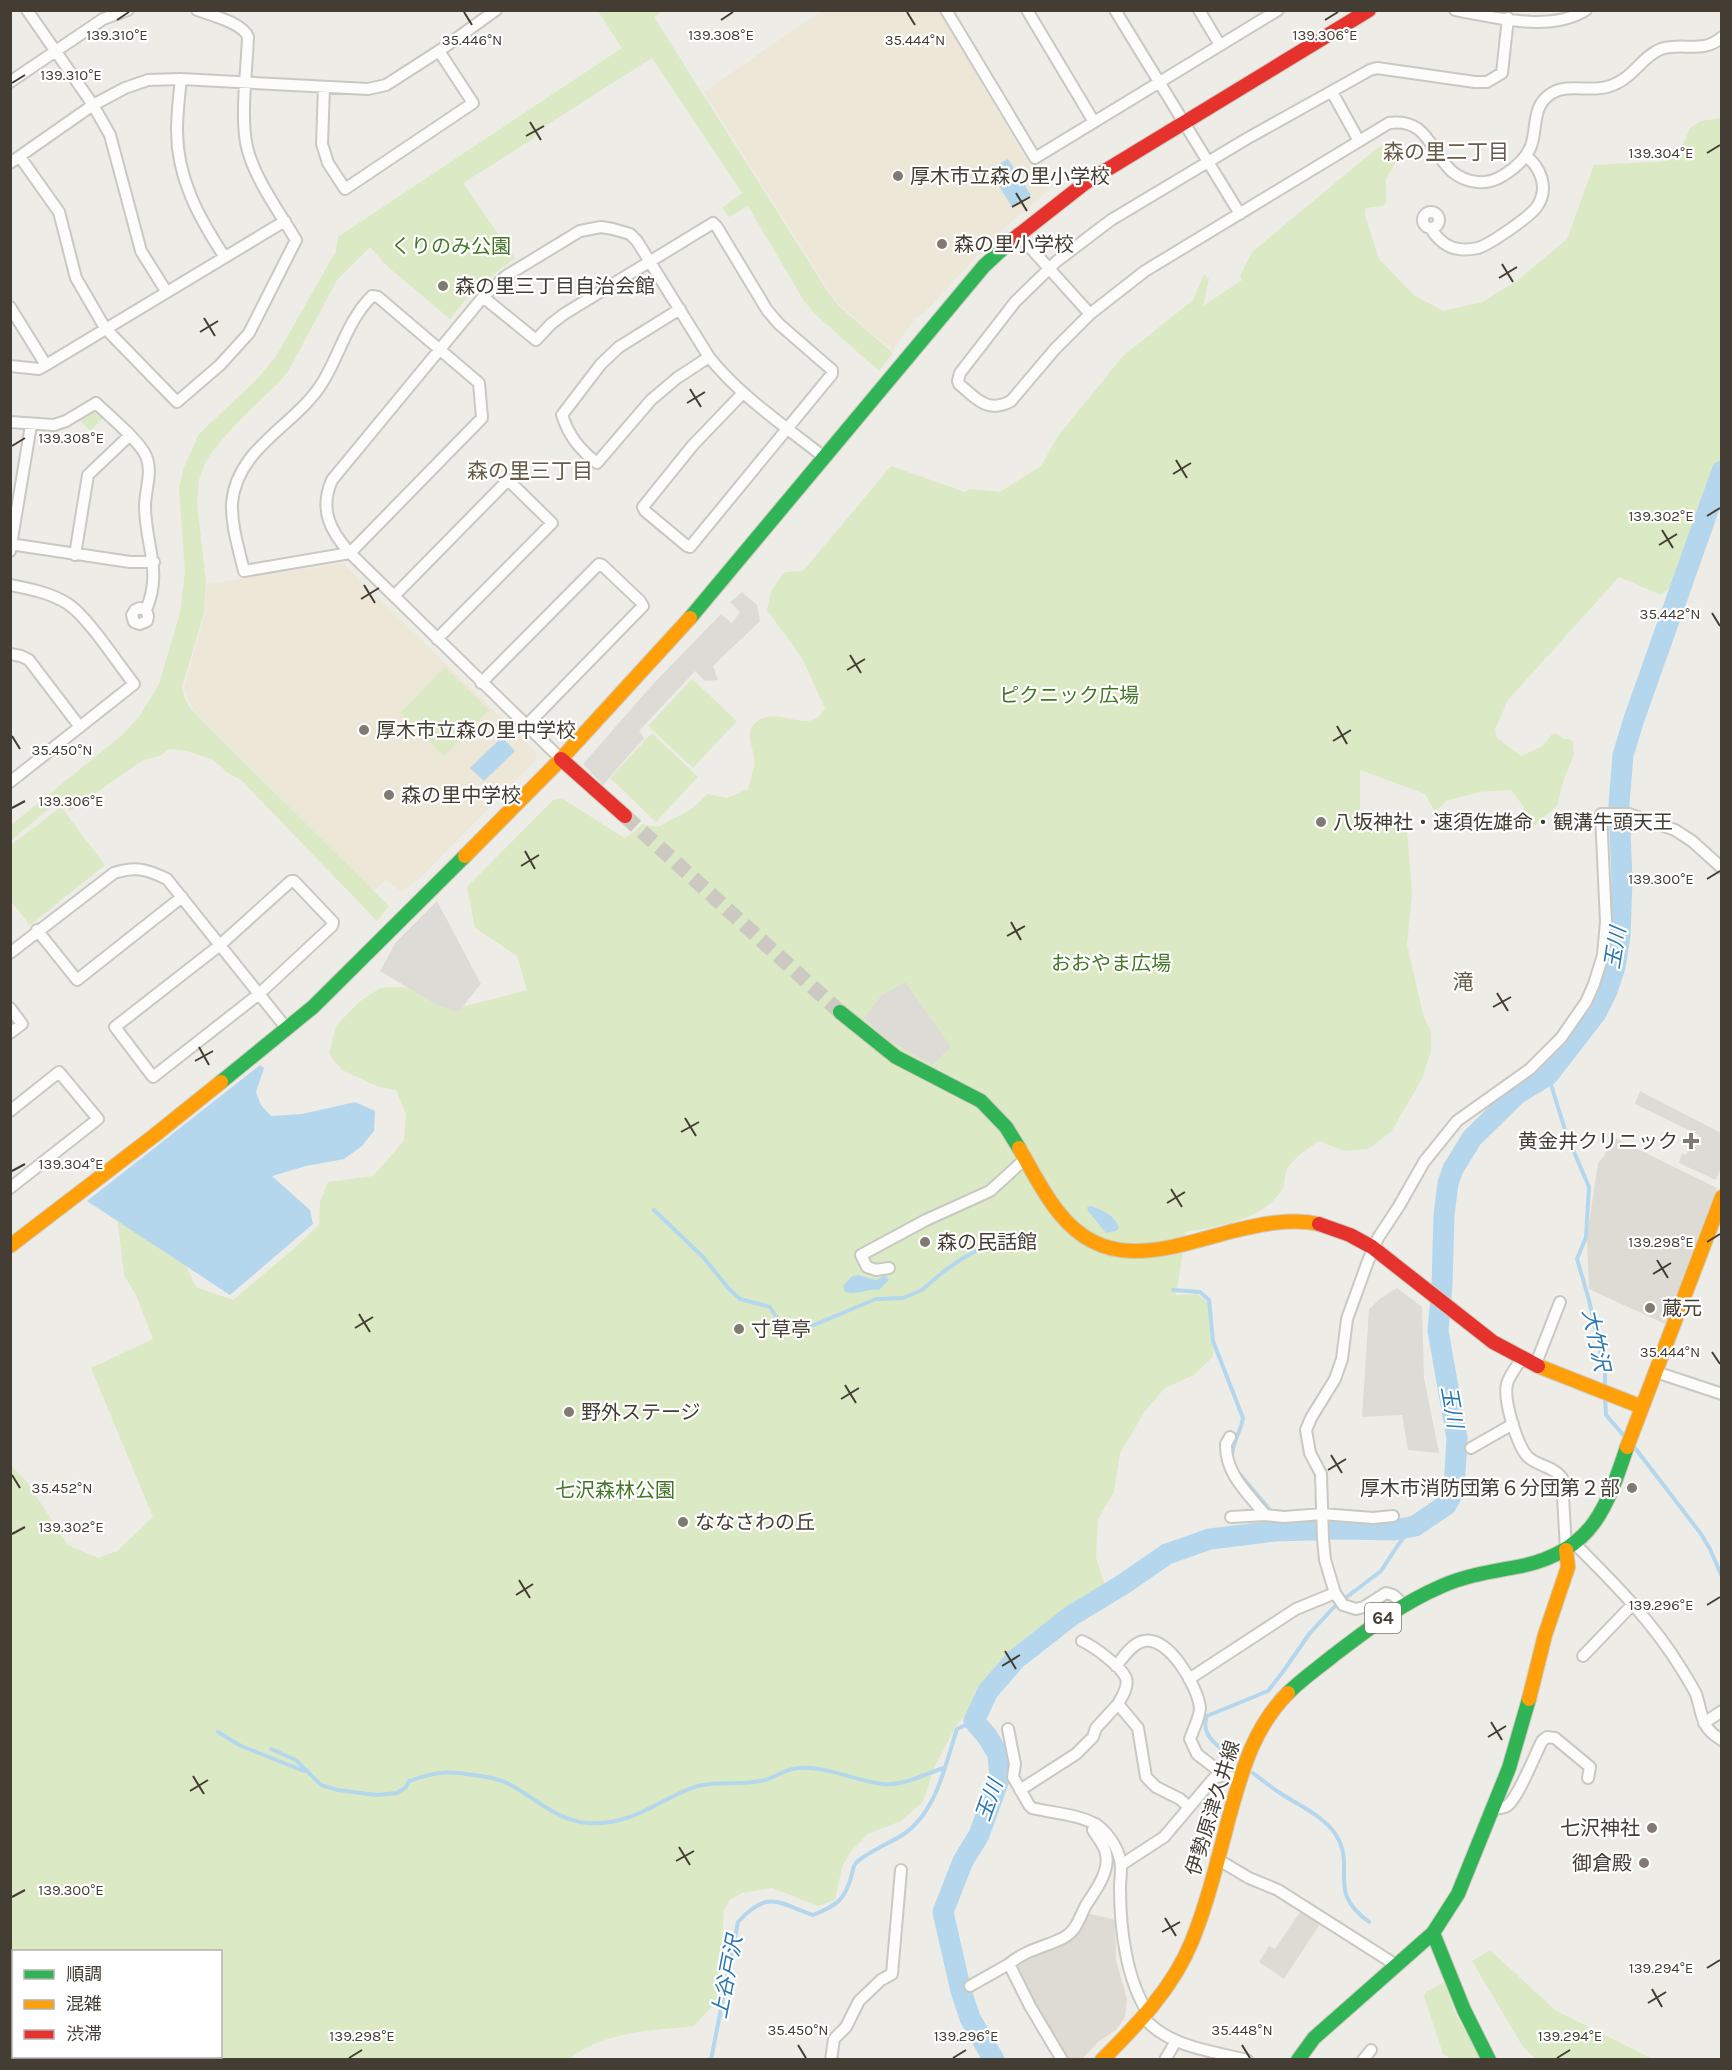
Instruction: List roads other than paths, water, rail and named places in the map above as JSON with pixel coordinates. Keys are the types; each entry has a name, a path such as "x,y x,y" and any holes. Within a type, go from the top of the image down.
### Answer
{"street":[{"path":"27,10 93,105 110,135 141,251 166,291"},
{"path":"10,82 112,13 128,10"},
{"path":"20,157 59,212 76,278 105,328 177,402 220,366 249,333 296,240 251,162 246,146 247,32 226,20 197,10"},
{"path":"10,163 93,105 125,88 148,80 181,79 368,89 386,86 496,10"},
{"path":"946,10 1035,158 1278,10"},
{"path":"1026,10 1095,122"},
{"path":"1115,10 1240,214"},
{"path":"1199,10 1220,45"},
{"path":"10,1246 155,1135 313,1008 355,967 561,759 698,610 984,266 1018,234 1085,183 1369,10"},
{"path":"1455,10 1540,22 1560,20 1586,10"},
{"path":"1508,18 1502,73 1487,81 1475,82 1377,68 1370,70 1207,162 1111,220 1048,269 1015,302 960,373 959,384 982,403 1001,406 1011,401 1055,349 1090,314 1145,271 1389,123 1408,124 1425,135 1440,160 1453,173 1477,182 1494,181 1515,168 1526,156 1532,145 1539,105 1554,92 1563,89 1602,89 1612,86 1632,74 1651,54 1660,49 1707,46 1722,37"},
{"path":"324,87 322,144 328,163 345,189 473,103 439,51"},
{"path":"181,79 177,130 178,152 186,185 201,220 224,256"},
{"path":"1332,92 1359,141"},
{"path":"1433,208 1438,220 1433,232 1447,245 1459,249 1478,248 1494,240 1538,205 1543,190 1541,173 1526,156"},
{"path":"10,366 39,369 285,221"},
{"path":"483,297 536,340 550,324 564,314 713,223 717,227 767,310 779,324 832,370 832,375 690,547 687,546 643,507 693,445 743,393"},
{"path":"625,816 481,683 336,537 327,513 327,490 332,480 483,297 522,266 580,231 588,229 614,229 630,234 651,261 709,357 722,374 825,458"},
{"path":"1018,234 1090,314"},
{"path":"372,296 378,297 439,348 479,383 482,418 350,553 244,571 233,522 232,505 236,483 244,465 298,412 324,381 355,316 372,296"},
{"path":"10,307 46,365"},
{"path":"680,309 619,347 602,364 562,415 572,440 582,452 597,463 651,400 671,382 709,357"},
{"path":"10,422 54,425 66,421 96,403 146,455 149,470 145,508 154,562 153,595 146,610"},
{"path":"32,424 16,488 11,546 130,562 154,562"},
{"path":"75,555 88,475 129,436"},
{"path":"394,596 508,480 552,523 437,639"},
{"path":"481,683 599,564 640,601 643,606 526,726"},
{"path":"10,585 41,591 69,605 84,620 134,684 10,782"},
{"path":"10,654 29,660 80,727"},
{"path":"1404,1605 1390,1593 1356,1609 1339,1599 1325,1560 1321,1474 1310,1453 1306,1430 1335,1379 1342,1359 1347,1319 1368,1261 1378,1238 1400,1206 1417,1173 1457,1121 1530,1069 1561,1038 1586,1002 1603,955 1606,913 1601,814 1629,814 1674,830 1720,863"},
{"path":"10,952 114,873 130,868 148,871 167,879 287,1029"},
{"path":"291,881 294,881 333,922 332,926 259,994 153,1077 115,1027 220,945 291,881"},
{"path":"37,930 78,980 182,897"},
{"path":"10,1008 22,1024 10,1033"},
{"path":"840,1012 875,1042 905,1062 988,1106 1005,1127 1064,1222 1083,1236 1106,1248 1126,1252 1148,1252 1258,1226 1293,1222 1328,1226 1348,1234 1374,1250 1521,1360 1642,1407"},
{"path":"10,1111 59,1072 98,1119 10,1188"},
{"path":"889,1268 876,1270 867,1267 861,1255 926,1220 990,1191 1025,1159"},
{"name":"64","path":"1642,1407 1722,1197"},
{"path":"1535,1366 1560,1302"},
{"path":"1298,2060 1314,2038 1433,1933 1458,1894 1522,1729 1545,1635 1568,1566 1571,1547 1562,1478 1559,1473 1528,1457 1520,1444 1510,1416 1507,1384 1521,1360"},
{"path":"1656,1372 1722,1394"},
{"name":"伊勢原津久井線","path":"1102,2060 1146,2015 1166,1990 1186,1955 1199,1922 1239,1780 1254,1739 1268,1716 1288,1692 1343,1648 1404,1605 1456,1580 1540,1562 1571,1547 1591,1527 1605,1503 1642,1407"},
{"path":"1471,1448 1513,1424"},
{"path":"1230,1437 1226,1444 1228,1466 1265,1515"},
{"path":"1232,1517 1265,1515 1373,1518 1393,1516"},
{"path":"1571,1547 1607,1574 1652,1626 1695,1693 1704,1724 1711,1733 1722,1740"},
{"path":"1189,1679 1296,1610 1339,1599"},
{"path":"1583,1656 1633,1604"},
{"path":"1116,1666 1135,1645 1148,1640 1163,1645 1176,1658 1196,1693 1200,1710 1190,1740 1197,1754 1224,1775 1239,1780"},
{"path":"1020,1790 1076,1754 1093,1737 1096,1728 1118,1704 1126,1686 1126,1677 1116,1666 1082,1641"},
{"path":"1118,1704 1138,1728 1146,1777 1156,1787 1180,1799 1190,1807"},
{"path":"1704,1724 1722,1711"},
{"path":"1008,1729 1015,1764 1013,1777"},
{"path":"1492,1809 1504,1808 1509,1804 1542,1741 1548,1737 1555,1738 1590,1767 1588,1778"},
{"path":"1530,1782 1548,1737"},
{"path":"1007,1766 1032,1808 1087,1820 1102,1828 1113,1844 1121,1865 1120,1888 1126,1954 1137,1994 1153,2029 1184,2045 1247,2060"},
{"path":"1121,1865 1164,1837 1214,1778 1224,1775"},
{"path":"970,1986 1025,1952 1064,1938 1077,1925 1096,1892 1106,1866 1106,1854 1093,1830 1096,1824"},
{"path":"1217,1859 1249,1878 1278,1890 1396,1965"},
{"path":"831,2060 834,2039 846,2027 859,2001 881,1980 892,1974 890,1936 901,1875 888,1878"},
{"path":"1433,1933 1464,2010 1489,2060"},
{"path":"1009,1964 1030,2006 1062,2060"},
{"path":"1165,2060 1176,2041"},
{"path":"1363,2060 1371,2050"}],"water":[{"path":"1008,159 1031,195 1012,207 989,170"},
{"path":"502,737 515,751 484,781 470,768"},
{"path":"260,1065 264,1068 256,1092 261,1105 271,1116 302,1114 355,1102 375,1111 374,1131 362,1146 344,1159 306,1166 272,1176 310,1210 313,1224 230,1295 87,1201"},
{"path":"1091,1206 1111,1216 1119,1228 1106,1233 1088,1211 1087,1207"},
{"path":"858,1275 876,1280 885,1275 889,1280 879,1290 845,1292 843,1286 852,1276"}],"waterway":[{"name":"玉川","path":"994,2060 970,2018 961,1991 943,1912 963,1861 979,1835 1000,1777 998,1754 974,1721 988,1691 1016,1659 1071,1616 1167,1554 1210,1539 1275,1531 1394,1530 1415,1526 1446,1505 1454,1491 1457,1438 1438,1331 1444,1215 1448,1183 1453,1169 1472,1138 1517,1094 1548,1075 1596,1013 1607,991 1615,967 1620,936 1622,880 1619,804 1623,755 1722,471"},
{"name":"大竹沢","path":"1548,1075 1566,1133 1589,1187 1586,1237 1577,1259 1589,1300 1605,1374 1605,1390"},
{"path":"654,1210 703,1257 740,1299 770,1307 779,1321 814,1325 876,1299 903,1298 922,1290 963,1258 1008,1234"},
{"path":"1173,1290 1200,1292 1209,1300 1213,1341 1243,1418 1233,1446 1232,1456"},
{"name":"大竹沢","path":"1605,1398 1606,1415 1625,1437"},
{"name":"大竹沢","path":"1632,1444 1701,1534 1722,1577"},
{"path":"1238,1472 1270,1510"},
{"name":"玉川","path":"1276,1523 1278,1531"},
{"path":"1234,1758 1208,1735 1205,1723 1207,1716 1268,1691 1310,1633 1335,1606 1381,1571 1400,1542 1415,1526"},
{"name":"上谷戸沢","path":"711,2060 738,1922 757,1905 766,1902 782,1903 813,1915 839,1901 846,1890 856,1863 904,1834 925,1813 944,1772 957,1729 974,1721"},
{"path":"218,1732 241,1746 304,1771"},
{"path":"271,1749 296,1760 321,1785 338,1790 376,1795 397,1793 406,1787 409,1781 432,1774 474,1775 507,1783 555,1813 587,1823 602,1823 628,1818 698,1786 755,1782 795,1768 820,1769 883,1784 906,1781 944,1768"},
{"path":"1253,1773 1331,1828 1342,1847 1348,1900 1369,1922"}],"tunnel":[{"path":"625,816 840,1012"}],"place":[{"name":"厚木市立森の里小学校","path":"898,176"},
{"name":"森の里小学校","path":"942,244"},
{"name":"森の里三丁目自治会館","path":"443,286"},
{"name":"厚木市立森の里中学校","path":"364,730"},
{"name":"森の里中学校","path":"389,795"},
{"name":"八坂神社・速須佐雄命・観溝牛頭天王","path":"1321,822"},
{"name":"黄金井クリニック","path":"1691,1141"},
{"name":"森の民話館","path":"925,1242"},
{"name":"蔵元","path":"1650,1308"},
{"name":"寸草亭","path":"739,1329"},
{"name":"野外ステージ","path":"569,1412"},
{"name":"厚木市消防団第６分団第２部","path":"1632,1488"},
{"name":"ななさわの丘","path":"683,1522"},
{"name":"七沢神社","path":"1652,1828"},
{"name":"御倉殿","path":"1644,1863"}],"district":[{"name":"森の里二丁目","path":"1446,152"},
{"name":"森の里三丁目","path":"530,471"},
{"name":"滝","path":"1463,982"}],"park label":[{"name":"くりのみ公園","path":"451,246"},
{"name":"ピクニック広場","path":"1069,695"},
{"name":"おおやま広場","path":"1111,963"},
{"name":"七沢森林公園","path":"615,1490"}]}
